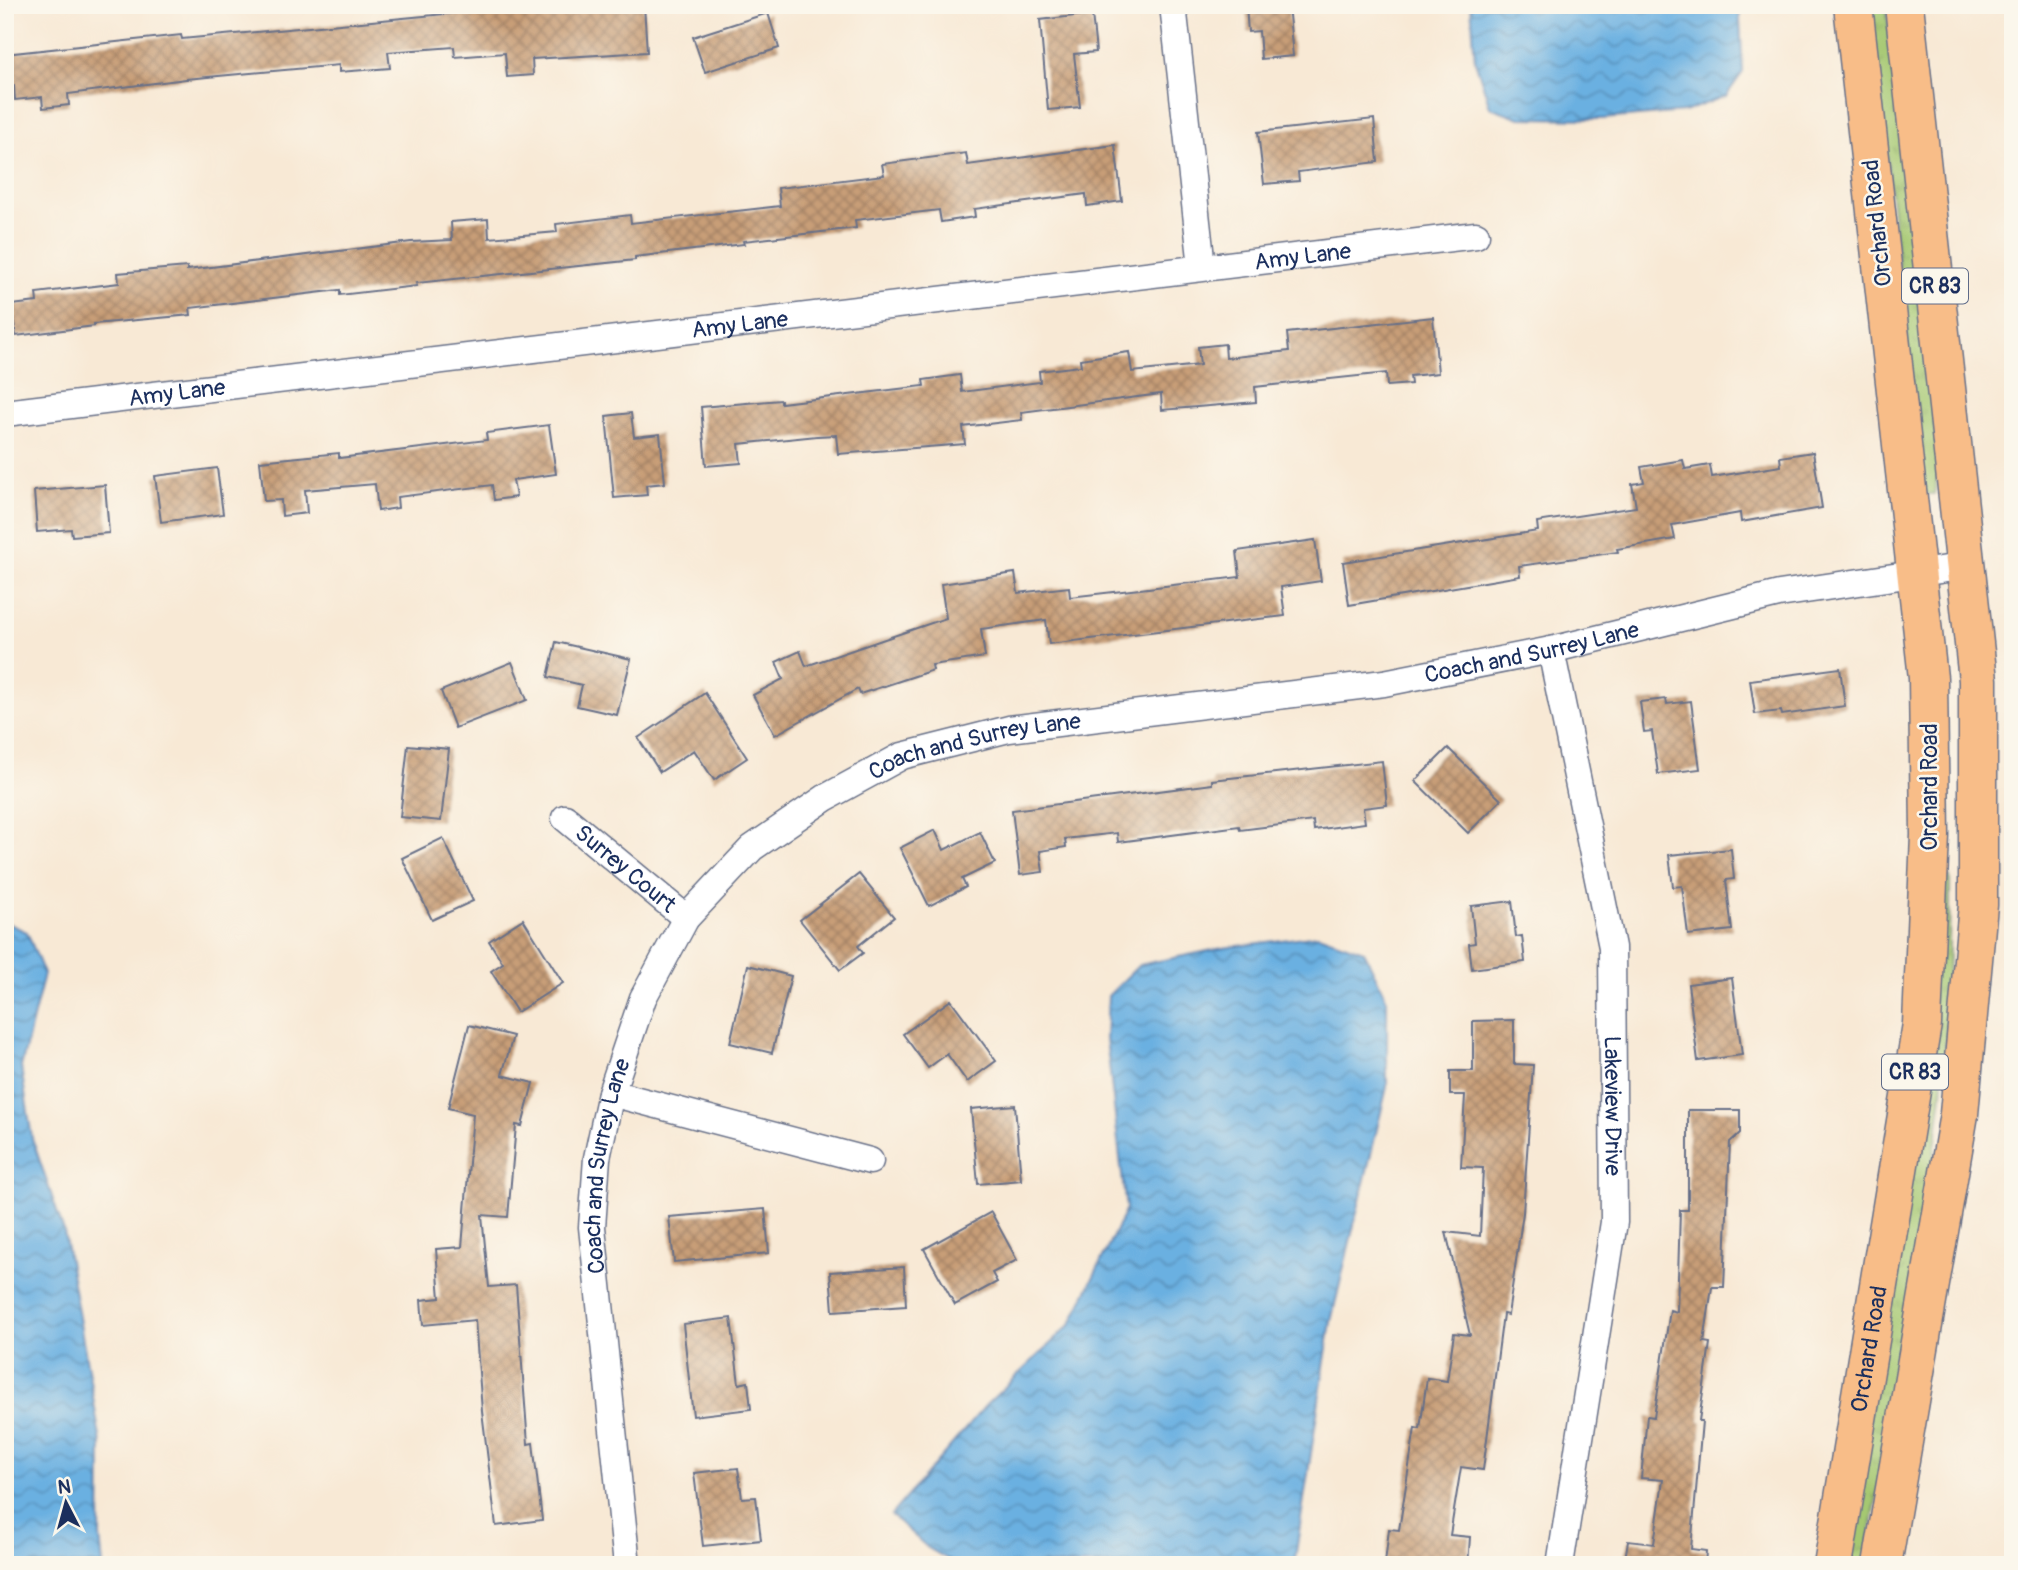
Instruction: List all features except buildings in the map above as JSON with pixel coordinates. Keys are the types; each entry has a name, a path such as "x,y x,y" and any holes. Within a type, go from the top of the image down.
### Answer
{"main road":[{"name":"Orchard Road","path":"1833,1565 1923,1024 1930,835 1928,678 1853,5"},
{"name":"Orchard Road","path":"1882,1565 1959,1114 1978,905 1978,680 1904,5"}],"street":[{"path":"1173,5 1202,267"},
{"name":"Amy Lane","path":"5,413 1476,235"},
{"name":"Coach and Surrey Lane","path":"627,1565 592,1227 597,1158 611,1093 643,998 685,918 752,848 825,798 902,756 1009,729 1384,683 1551,650 1779,594 1967,566"},
{"name":"Lakeview Drive","path":"1551,650 1612,947 1614,1222 1560,1565"},
{"name":"Surrey Court","path":"565,818 685,918"},
{"path":"611,1093 870,1161"}],"green space":[{"path":"1870,5 1886,5 1939,467 1934,494 1924,494"},
{"path":"1945,877 1950,877 1948,1010 1942,1094 1929,1194 1865,1565 1848,1565"}],"water":[{"path":"1471,5 1739,5 1743,72 1726,96 1684,112 1602,119 1520,118 1490,107 1475,60"},
{"path":"5,922 27,932 44,974 21,1067 32,1138 64,1232 101,1443 100,1537 103,1565 5,1565"},
{"path":"1318,935 1364,951 1387,1000 1387,1087 1331,1321 1294,1565 958,1565 928,1548 891,1515 986,1405 1071,1324 1126,1209 1106,1039 1108,996 1139,965 1223,948"}]}
